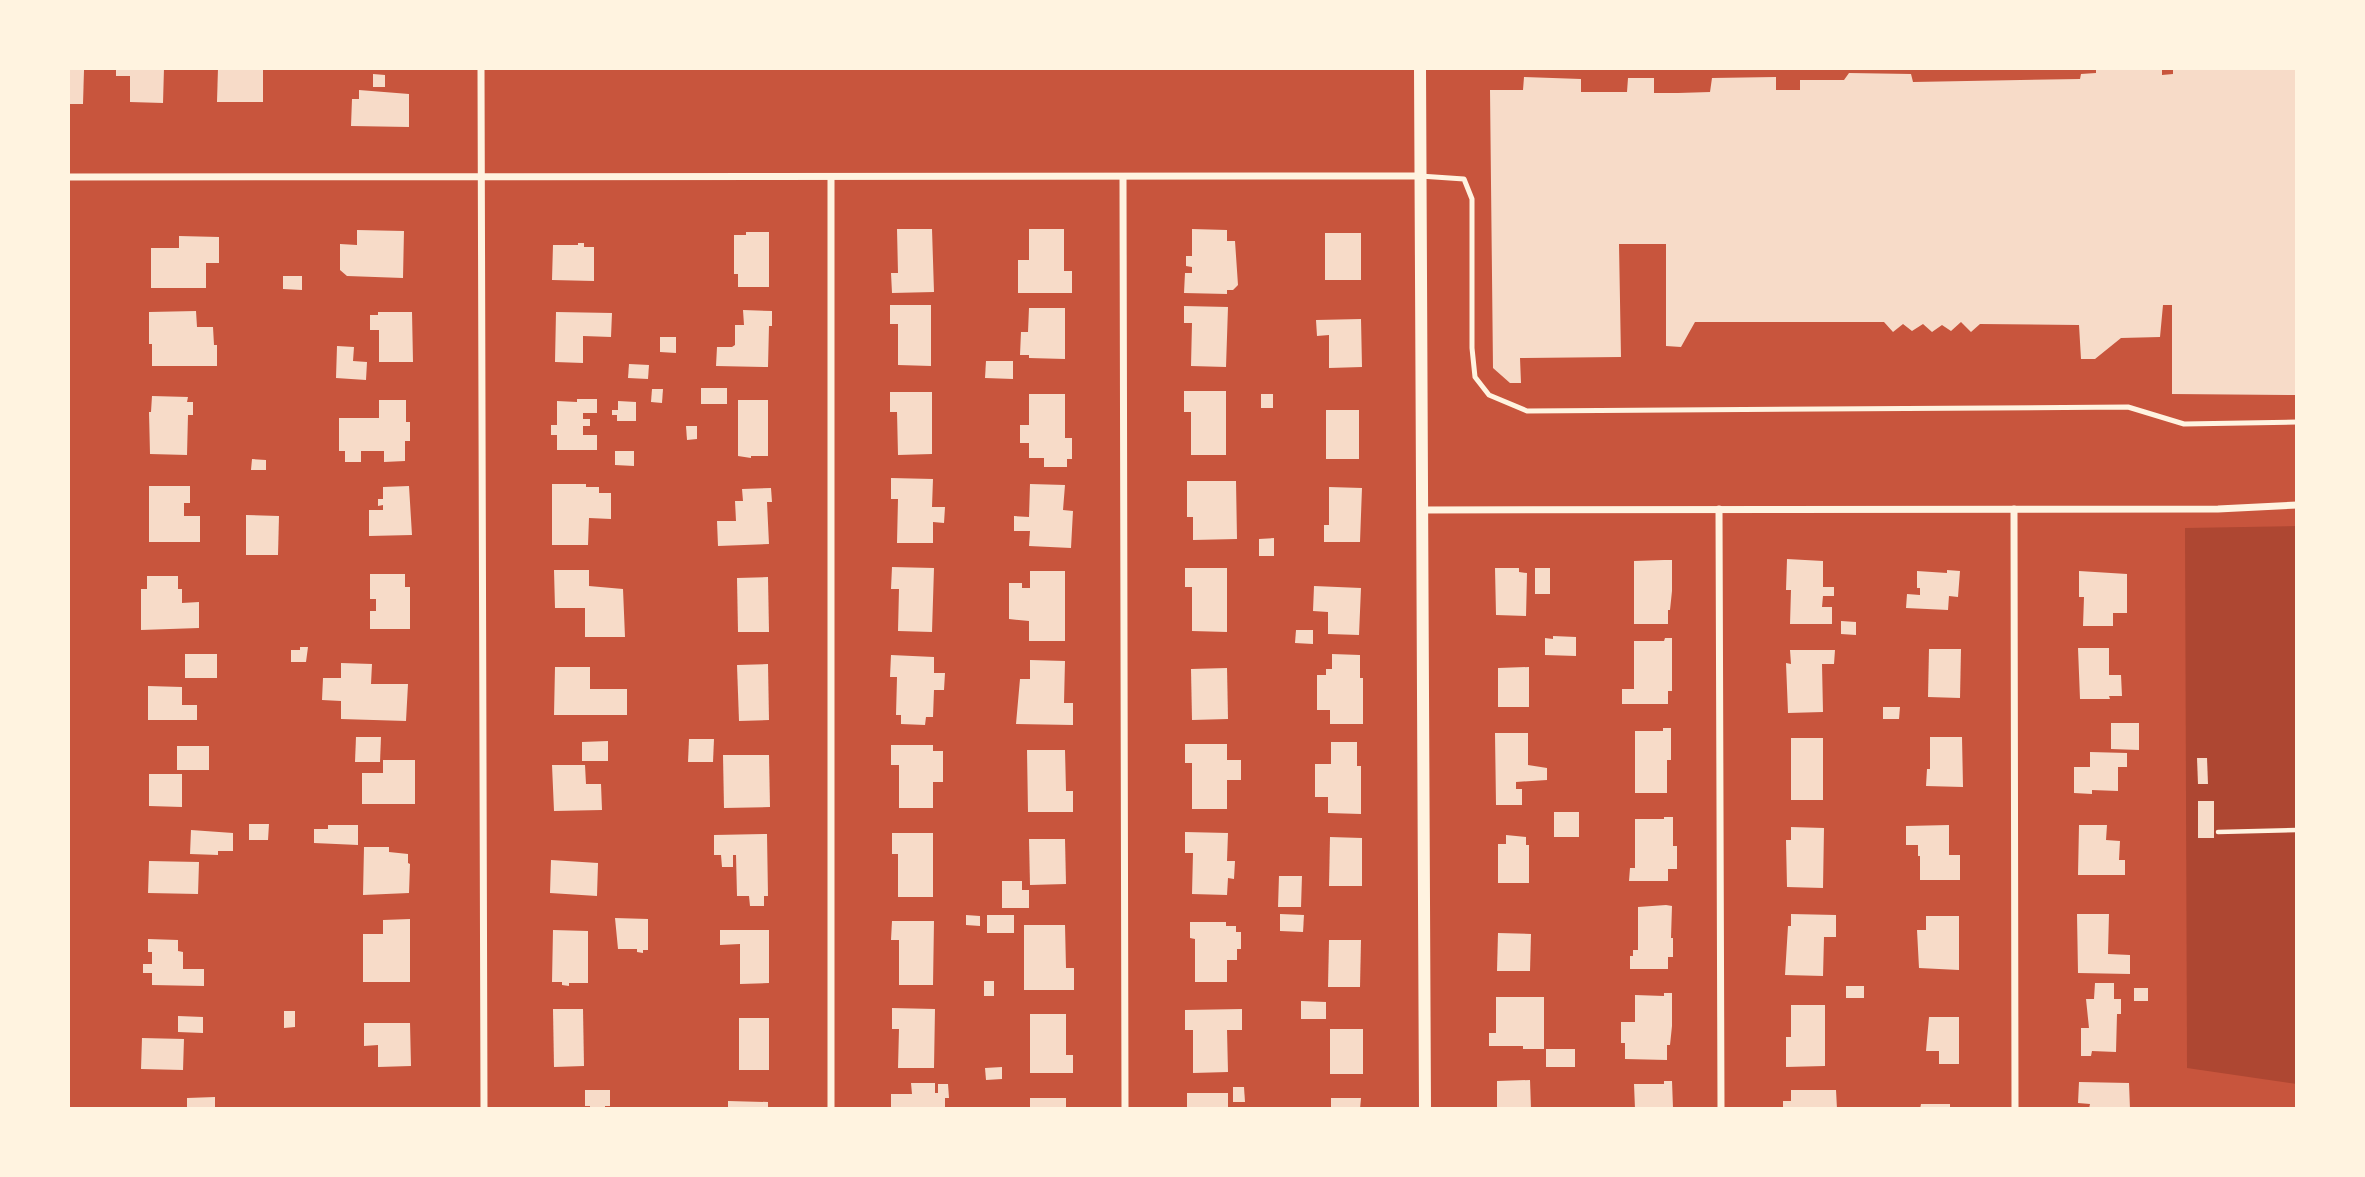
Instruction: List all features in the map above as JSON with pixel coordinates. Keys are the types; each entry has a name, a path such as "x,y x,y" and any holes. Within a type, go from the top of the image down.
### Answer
{"street":[{"path":"481,68 484,1109"},
{"path":"1420,68 1425,1109"},
{"path":"68,177 1420,176"},
{"path":"831,177 831,1109"},
{"path":"1123,177 1125,1109"},
{"path":"1422,510 2218,509 2297,505"},
{"path":"1719,509 1721,1109"},
{"path":"2014,509 2015,1109"}],"lane":[{"path":"1420,176 1464,179 1472,199 1472,348 1475,377 1489,395 1527,411 2128,407 2184,424 2297,422"}],"path":[{"path":"2218,832 2297,830"}],"shaded area":[{"path":"2297,526 2297,1084 2187,1068 2185,528"}],"building":[{"path":"116,68 164,68 163,103 130,102 130,76 116,76"},
{"path":"218,68 263,68 263,102 217,102"},
{"path":"2096,68 2162,68 2162,75 2173,74 2173,68 2297,68 2297,395 2172,394 2172,305 2163,305 2160,337 2121,338 2095,359 2081,359 2079,325 1980,324 1971,332 1961,322 1951,331 1942,325 1932,332 1923,324 1912,331 1903,324 1893,332 1884,322 1695,322 1681,347 1666,346 1666,244 1619,244 1621,357 1520,358 1521,383 1510,383 1493,368 1490,90 1523,90 1524,77 1581,79 1581,92 1627,92 1628,78 1654,78 1654,93 1678,93 1710,92 1712,78 1776,77 1776,90 1800,90 1800,80 1844,80 1849,73 1911,74 1913,82 2080,79 2081,74 2096,73"},
{"path":"68,70 84,70 83,104 68,104"},
{"path":"373,74 385,75 385,87 373,87"},
{"path":"359,90 409,94 409,127 351,126 352,99 359,99"},
{"path":"897,229 932,229 934,292 892,293 891,273 898,273"},
{"path":"1029,229 1064,229 1064,271 1072,271 1072,293 1018,293 1018,260 1029,260"},
{"path":"1192,229 1227,230 1227,241 1235,241 1238,285 1233,290 1227,290 1227,294 1184,293 1185,273 1192,273 1192,267 1186,266 1186,256 1192,256"},
{"path":"357,230 404,231 403,278 347,276 340,270 340,244 357,245"},
{"path":"746,232 769,232 769,287 738,287 738,274 734,274 734,235 746,235"},
{"path":"1325,233 1361,233 1361,280 1325,280"},
{"path":"179,236 219,237 219,263 206,263 206,288 151,288 151,248 179,248"},
{"path":"584,243 584,247 594,247 594,281 552,280 553,245"},
{"path":"283,276 302,276 302,290 283,289"},
{"path":"890,305 931,305 931,366 898,365 898,324 890,324"},
{"path":"1184,306 1228,307 1226,367 1191,366 1192,323 1184,323"},
{"path":"1029,308 1065,308 1065,359 1029,358 1029,355 1020,355 1021,332 1028,332"},
{"path":"743,310 772,311 768,367 716,366 717,347 735,345 735,325 744,325"},
{"path":"196,311 197,327 213,327 214,345 217,345 217,366 152,366 149,312"},
{"path":"378,312 412,312 413,362 379,362 379,330 370,330 370,315 378,315"},
{"path":"556,312 612,313 611,337 583,336 583,363 555,362"},
{"path":"1361,319 1362,367 1329,368 1329,335 1317,336 1316,320"},
{"path":"660,337 676,337 676,353 660,352"},
{"path":"337,346 354,347 353,361 367,362 366,380 336,378"},
{"path":"986,361 1013,361 1013,379 985,378"},
{"path":"629,364 649,365 648,379 628,378"},
{"path":"701,388 727,388 727,404 701,404"},
{"path":"652,389 663,389 662,403 651,402"},
{"path":"1184,391 1226,391 1226,455 1191,455 1191,412 1184,412"},
{"path":"890,392 932,392 932,454 898,455 897,412 890,412"},
{"path":"1029,394 1065,394 1065,438 1072,438 1072,459 1067,459 1067,467 1044,467 1044,458 1029,458 1029,443 1020,443 1020,425 1029,425"},
{"path":"1261,394 1273,394 1273,408 1261,408"},
{"path":"152,396 188,397 187,402 193,402 193,415 188,415 187,455 150,454 149,412"},
{"path":"577,399 597,399 597,413 583,413 583,419 590,419 590,426 583,426 583,435 597,435 597,450 557,450 557,435 551,435 551,425 557,425 557,401 577,402"},
{"path":"379,400 406,400 406,422 410,422 410,441 405,441 405,461 384,462 384,451 361,451 361,462 345,462 345,451 339,451 339,418 379,418"},
{"path":"738,400 768,400 768,456 738,456"},
{"path":"618,401 636,402 636,421 617,421 617,415 612,415 612,410 618,410"},
{"path":"1326,410 1359,410 1359,459 1326,459"},
{"path":"686,426 697,426 697,439 687,440"},
{"path":"615,451 634,451 634,466 615,465"},
{"path":"252,459 266,460 266,470 251,470"},
{"path":"891,478 933,479 932,507 945,507 944,523 933,522 933,543 897,543 898,499 891,499"},
{"path":"1187,481 1236,481 1237,539 1193,540 1193,517 1187,517"},
{"path":"552,484 586,484 586,487 599,487 599,493 611,493 611,519 589,518 588,545 552,545"},
{"path":"1030,484 1065,485 1063,510 1073,511 1071,548 1029,546 1030,531 1014,531 1014,516 1029,517"},
{"path":"149,486 190,486 190,503 184,503 184,516 200,516 200,542 149,542"},
{"path":"409,486 412,535 369,536 369,510 383,510 383,505 378,506 378,499 383,499 383,487"},
{"path":"1329,487 1362,488 1360,542 1324,542 1324,525 1329,525"},
{"path":"771,488 772,502 767,502 769,544 718,546 717,521 736,521 735,501 743,501 742,489"},
{"path":"246,515 279,516 278,555 246,555"},
{"path":"1274,538 1274,556 1259,556 1259,539"},
{"path":"1787,559 1823,561 1823,587 1834,587 1834,596 1823,596 1822,607 1832,607 1832,624 1790,624 1791,590 1786,590"},
{"path":"1672,560 1668,624 1634,624 1634,561"},
{"path":"892,567 934,568 932,632 898,631 899,589 891,589"},
{"path":"1185,568 1227,568 1227,632 1192,631 1192,587 1185,587"},
{"path":"1495,568 1519,568 1519,572 1527,573 1526,616 1496,615"},
{"path":"1535,568 1550,568 1550,594 1535,594"},
{"path":"554,570 589,570 589,586 623,589 625,637 585,637 585,608 555,608"},
{"path":"1947,570 1960,571 1958,597 1949,596 1948,610 1906,608 1907,594 1920,595 1920,588 1917,588 1917,571 1947,573"},
{"path":"1030,571 1065,571 1065,641 1029,641 1029,621 1009,619 1009,583 1022,583 1022,588 1030,588"},
{"path":"2079,571 2127,574 2127,613 2113,613 2113,626 2083,626 2084,597 2079,597"},
{"path":"370,574 405,574 405,587 410,587 410,629 370,629 370,611 376,611 376,599 370,599"},
{"path":"147,576 178,576 182,603 199,602 199,628 141,630 141,589 147,589"},
{"path":"768,577 769,632 738,632 737,578"},
{"path":"1314,586 1361,588 1359,635 1328,634 1328,612 1313,611"},
{"path":"1841,621 1856,622 1856,635 1841,634"},
{"path":"1296,630 1313,630 1313,644 1295,643"},
{"path":"1553,636 1576,637 1576,656 1545,655 1545,638 1553,639"},
{"path":"1665,638 1672,638 1672,691 1668,691 1668,704 1622,704 1622,689 1634,689 1634,641 1664,641"},
{"path":"300,647 308,647 306,662 291,662 291,650 300,650"},
{"path":"2078,648 2109,648 2109,675 2121,675 2122,696 2109,696 2110,699 2080,699"},
{"path":"1929,649 1961,649 1960,698 1928,697"},
{"path":"1790,650 1835,650 1834,664 1822,664 1823,712 1788,713 1786,663 1791,664"},
{"path":"185,654 217,654 217,678 185,678"},
{"path":"1332,654 1360,655 1363,724 1330,724 1330,710 1317,710 1317,675 1326,675 1326,669 1332,669"},
{"path":"891,655 934,657 934,673 945,673 944,690 934,690 933,717 926,717 925,725 901,724 901,715 896,715 897,677 890,677"},
{"path":"1030,660 1065,661 1064,703 1073,703 1073,725 1016,724 1020,679 1030,679"},
{"path":"341,663 372,664 371,684 408,684 406,721 341,719 341,701 322,700 323,678 341,678"},
{"path":"768,664 769,720 739,721 737,665"},
{"path":"555,667 590,667 590,689 627,689 627,715 554,715"},
{"path":"1529,667 1529,707 1498,707 1498,668"},
{"path":"1227,668 1228,719 1192,720 1191,669"},
{"path":"148,686 182,687 182,705 197,705 197,720 148,720"},
{"path":"1883,707 1900,707 1899,719 1883,719"},
{"path":"2111,723 2139,723 2139,750 2111,749"},
{"path":"1663,728 1671,728 1667,793 1635,793 1635,731 1663,731"},
{"path":"1495,733 1528,733 1528,765 1547,768 1547,780 1516,782 1516,789 1522,789 1522,805 1496,805"},
{"path":"356,737 381,737 380,762 355,762"},
{"path":"1930,737 1962,737 1963,787 1926,786 1927,769 1930,769"},
{"path":"1791,738 1823,738 1823,800 1791,800"},
{"path":"689,739 714,739 713,762 688,762"},
{"path":"608,741 608,761 582,761 582,742"},
{"path":"1331,742 1357,742 1357,766 1361,766 1361,814 1328,813 1328,797 1315,797 1315,764 1331,764"},
{"path":"1185,744 1227,744 1227,760 1241,760 1241,780 1227,780 1227,809 1192,809 1192,763 1185,763"},
{"path":"891,745 933,745 933,751 943,751 943,782 933,782 933,808 899,808 899,765 891,765"},
{"path":"177,746 209,746 209,770 177,770"},
{"path":"1027,750 1065,750 1066,791 1073,791 1073,812 1028,812"},
{"path":"2090,752 2127,753 2127,767 2118,767 2118,791 2092,790 2092,794 2074,793 2074,767 2090,767"},
{"path":"723,755 769,755 770,807 724,808"},
{"path":"2197,758 2207,758 2208,784 2198,784"},
{"path":"383,760 415,760 415,804 362,804 362,773 383,773"},
{"path":"552,765 585,765 586,784 601,784 602,810 554,811"},
{"path":"149,774 182,774 182,807 149,806"},
{"path":"2198,801 2214,801 2214,838 2198,838"},
{"path":"1554,812 1579,812 1579,837 1554,837"},
{"path":"1673,817 1673,846 1677,846 1677,869 1668,869 1668,881 1629,881 1630,868 1635,868 1635,819"},
{"path":"249,824 269,824 268,840 249,840"},
{"path":"328,825 358,825 358,845 314,843 314,829 328,829"},
{"path":"1949,825 1949,855 1960,855 1960,880 1920,880 1918,845 1906,845 1906,826"},
{"path":"2079,825 2107,825 2106,840 2120,841 2119,860 2125,860 2125,875 2078,875"},
{"path":"1791,827 1824,828 1823,888 1787,887 1786,840 1791,840"},
{"path":"191,830 233,833 233,851 218,851 218,855 190,854"},
{"path":"1185,832 1228,833 1227,861 1235,861 1234,879 1228,878 1227,895 1192,894 1193,853 1185,853"},
{"path":"892,833 933,833 933,897 898,897 898,854 892,854"},
{"path":"767,834 768,896 764,896 764,906 750,906 749,896 737,896 736,855 733,855 733,867 722,867 721,855 714,855 714,835"},
{"path":"1506,835 1526,837 1526,845 1529,845 1529,883 1498,883 1498,844 1506,844"},
{"path":"1330,837 1362,838 1362,886 1329,886"},
{"path":"1029,839 1065,839 1066,884 1030,885"},
{"path":"364,847 389,847 389,852 408,854 409,893 363,895"},
{"path":"551,860 598,863 597,896 550,893"},
{"path":"149,861 199,862 198,894 148,893"},
{"path":"1279,876 1302,876 1301,907 1278,907"},
{"path":"1002,881 1022,881 1022,890 1029,890 1029,908 1002,908"},
{"path":"1672,906 1673,938 1673,957 1668,957 1668,969 1630,969 1630,956 1633,956 1633,950 1638,950 1638,907"},
{"path":"1280,914 1304,915 1303,932 1280,931"},
{"path":"1791,914 1836,915 1836,937 1824,937 1823,976 1785,975"},
{"path":"2077,914 2109,914 2108,954 2130,955 2130,974 2078,973"},
{"path":"966,915 980,916 980,926 966,925"},
{"path":"987,915 1014,915 1014,933 987,933"},
{"path":"1926,916 1959,916 1959,970 1919,968 1917,930 1926,930"},
{"path":"615,918 648,919 648,950 643,950 643,953 637,952 637,949 618,949"},
{"path":"410,919 410,982 363,982 363,934 383,934 383,920"},
{"path":"892,921 934,921 933,985 899,985 899,940 891,940"},
{"path":"1190,922 1226,922 1226,926 1236,926 1236,932 1241,932 1241,949 1237,949 1237,960 1227,960 1227,982 1195,982 1195,939 1190,938"},
{"path":"1024,925 1065,925 1066,968 1074,968 1074,990 1024,990"},
{"path":"553,930 588,931 588,983 569,983 569,986 562,985 562,982 552,982"},
{"path":"720,930 769,930 769,983 740,984 740,944 720,945"},
{"path":"1498,933 1531,934 1530,971 1497,971"},
{"path":"148,939 178,940 178,951 183,952 183,969 204,969 204,986 152,985 152,973 143,973 143,964 152,964"},
{"path":"1329,940 1361,940 1360,987 1328,987"},
{"path":"984,981 994,981 994,996 984,996"},
{"path":"2095,983 2114,983 2114,999 2121,999 2121,1014 2117,1014 2116,1052 2092,1051 2091,1056 2081,1056 2081,1028 2089,1028 2086,999 2094,999"},
{"path":"1846,986 1864,986 1864,998 1846,998"},
{"path":"2134,988 2148,988 2148,1001 2134,1001"},
{"path":"1664,993 1672,993 1672,1026 1670,1045 1667,1045 1667,1060 1625,1059 1625,1043 1621,1043 1621,1022 1635,1022 1635,995 1664,996"},
{"path":"1496,997 1544,997 1544,1049 1489,1046 1489,1033 1496,1033"},
{"path":"1301,1001 1326,1002 1326,1019 1301,1019"},
{"path":"1791,1005 1825,1005 1825,1066 1786,1067 1786,1037 1791,1037"},
{"path":"892,1008 935,1009 934,1068 898,1068 899,1029 892,1029"},
{"path":"553,1009 583,1009 584,1066 554,1067"},
{"path":"1242,1009 1242,1030 1227,1030 1228,1072 1193,1073 1193,1030 1185,1030 1185,1010"},
{"path":"284,1011 295,1011 295,1027 284,1028"},
{"path":"1030,1014 1066,1014 1066,1055 1073,1055 1073,1073 1030,1073"},
{"path":"178,1016 203,1017 203,1033 178,1032"},
{"path":"1929,1017 1959,1017 1959,1064 1939,1064 1939,1051 1926,1051"},
{"path":"739,1018 769,1018 769,1070 739,1070"},
{"path":"364,1023 410,1023 411,1066 378,1067 378,1045 364,1046"},
{"path":"1330,1029 1363,1029 1363,1074 1330,1074"},
{"path":"142,1038 184,1039 183,1070 141,1069"},
{"path":"1546,1049 1575,1049 1575,1067 1546,1067"},
{"path":"1002,1067 1002,1079 986,1080 985,1068"},
{"path":"1530,1080 1531,1109 1497,1109 1497,1081"},
{"path":"1664,1081 1672,1081 1673,1108 1635,1109 1634,1084 1664,1084"},
{"path":"2079,1082 2129,1083 2130,1109 2089,1109 2090,1104 2078,1103"},
{"path":"911,1083 935,1083 935,1093 938,1093 938,1084 948,1084 949,1098 945,1098 945,1109 891,1109 891,1094 912,1094"},
{"path":"1233,1087 1244,1087 1245,1102 1233,1102"},
{"path":"585,1090 610,1090 610,1106 605,1106 605,1109 590,1109 590,1106 585,1106"},
{"path":"1791,1090 1836,1090 1837,1109 1783,1109 1783,1101 1791,1101"},
{"path":"1187,1093 1228,1093 1228,1109 1187,1109"},
{"path":"215,1097 215,1109 187,1109 187,1098"},
{"path":"1030,1098 1066,1098 1066,1109 1030,1109"},
{"path":"1331,1098 1361,1098 1360,1109 1331,1109"},
{"path":"728,1101 768,1102 768,1109 728,1109"},
{"path":"1921,1104 1950,1104 1950,1109 1920,1109"}]}
